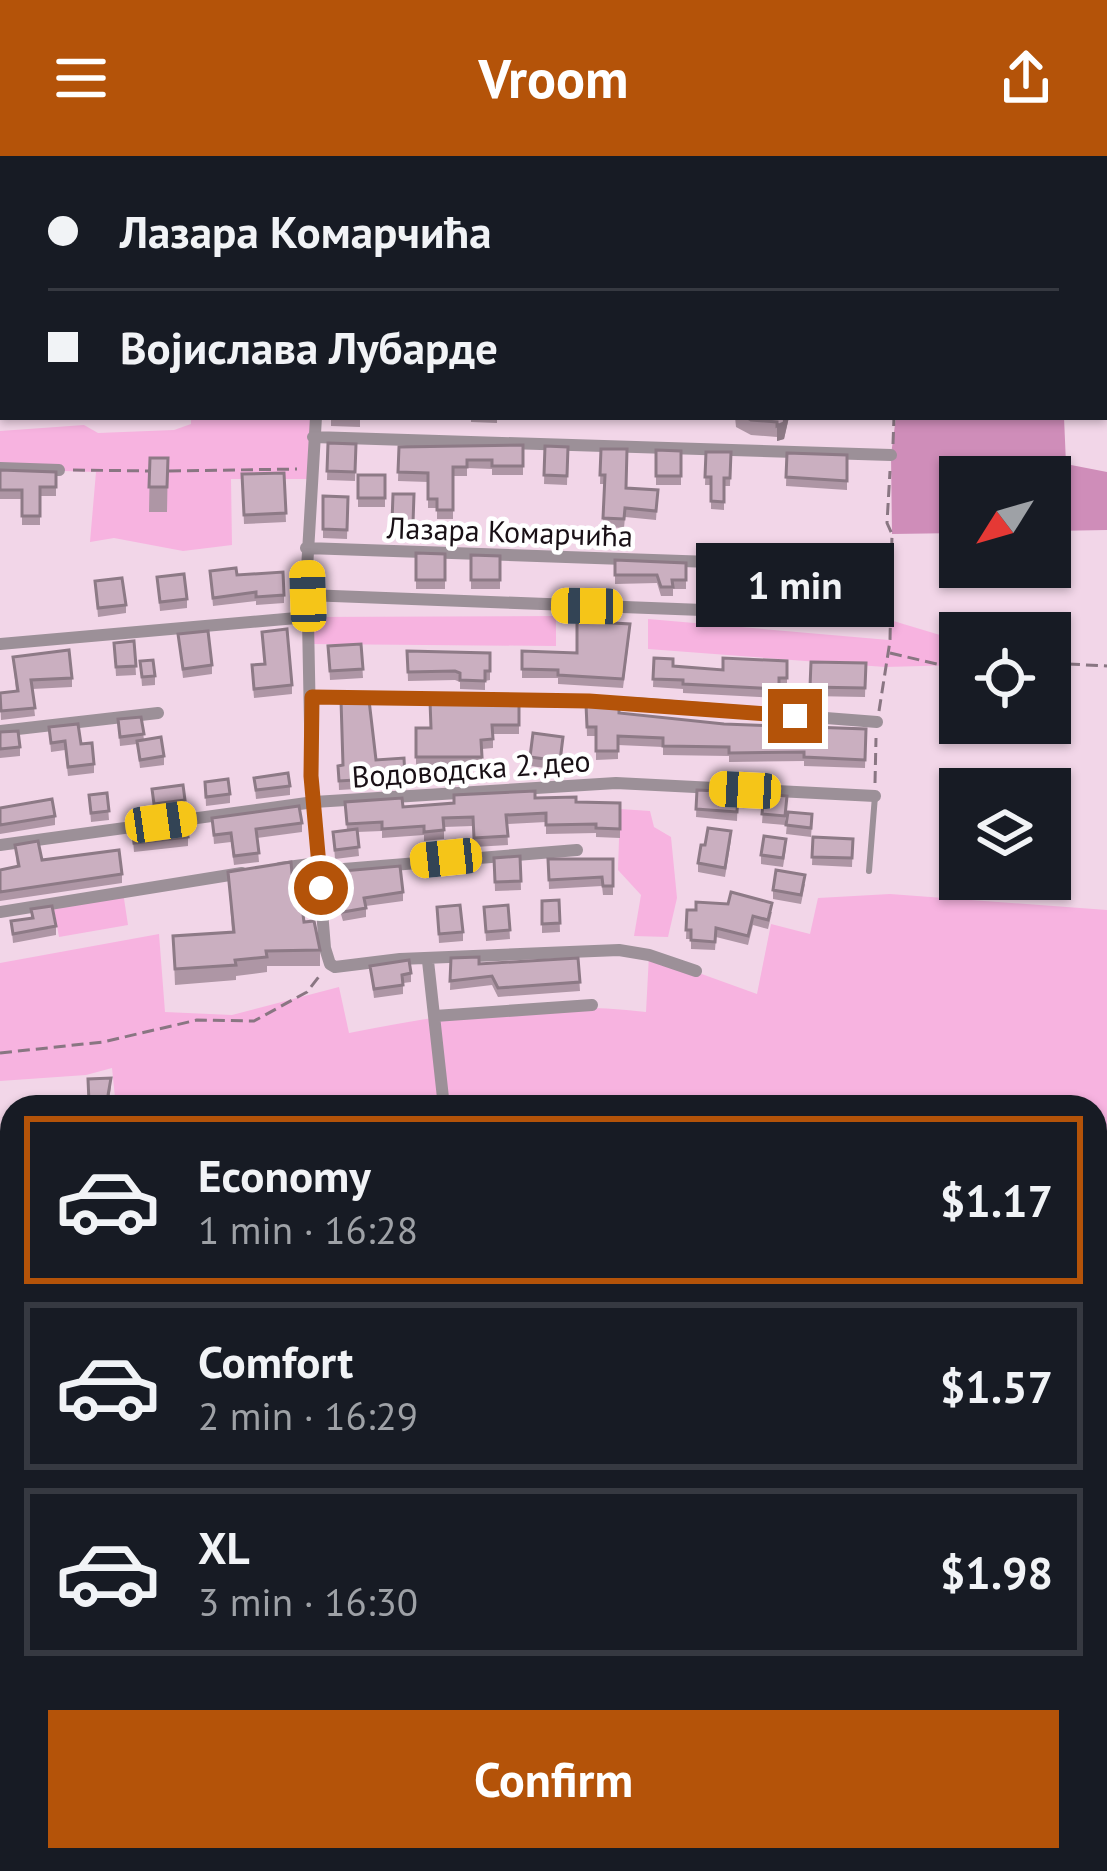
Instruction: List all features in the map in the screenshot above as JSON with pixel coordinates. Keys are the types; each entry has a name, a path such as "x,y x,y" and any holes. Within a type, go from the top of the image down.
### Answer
{"street":[{"path":"316,420 306,548 314,802 330,964 619,950 696,971"},
{"path":"313,437 891,455"},
{"path":"0,468 59,470"},
{"name":"Лазара Комарчића","path":"306,548 711,562"},
{"path":"308,596 729,611"},
{"path":"0,644 308,617"},
{"path":"312,697 589,701 877,722"},
{"path":"0,730 158,712"},
{"name":"Водоводска 2. део","path":"0,845 314,802 616,783 875,796"},
{"path":"271,869 577,850"},
{"path":"0,912 248,872"},
{"path":"428,961 443,1095"},
{"path":"435,1016 592,1005"}],"lane":[{"path":"869,871 875,796"}],"path":[{"path":"875,796 877,722 888,653 892,534 887,523 894,420"},
{"path":"59,470 310,469"},
{"path":"888,653 939,665"},
{"path":"1071,664 1107,666"},
{"path":"0,1053 103,1042 197,1020 254,1021 307,992 330,964"}],"shaded area":[{"path":"191,420 316,420 309,479 231,479 232,545 183,551 114,538 90,542 96,472 0,469 0,431 84,425 98,433 174,430"},
{"path":"896,420 1064,420 1066,456 939,456 939,533 892,534"},
{"path":"1071,465 1107,472 1107,530 1071,531"},
{"path":"556,616 556,646 310,644 308,617"},
{"path":"648,619 889,640 890,620 939,635 939,666 885,667 648,649"},
{"path":"620,809 650,811 654,827 671,837 677,898 668,937 634,936 641,895 618,870"},
{"path":"123,892 128,925 59,937 53,904"},
{"path":"890,894 1107,910 1107,1095 115,1095 112,1068 86,1075 0,1081 0,963 159,934 165,1012 232,1015 339,987 349,1033 497,1010 572,1007 646,1012 649,955 757,994 771,924 810,934 818,898"}],"building":[{"path":"328,443 356,444 355,472 327,471"},
{"path":"523,445 523,466 467,460 467,467 453,467 453,510 437,510 437,499 428,499 428,473 398,472 399,447"},
{"path":"545,446 568,447 567,476 544,475"},
{"path":"601,449 627,449 626,488 658,490 656,511 625,508 624,519 603,518"},
{"path":"656,450 681,451 681,476 656,476"},
{"path":"706,452 731,452 724,502 711,501"},
{"path":"787,453 847,455 847,481 786,477"},
{"path":"150,458 168,458 167,487 149,487"},
{"path":"0,470 56,472 56,487 40,487 40,516 22,516 22,490 0,490"},
{"path":"284,473 286,513 244,515 242,474"},
{"path":"358,475 385,475 385,498 358,498"},
{"path":"393,494 414,494 413,523 392,522"},
{"path":"323,496 348,497 347,530 323,529"},
{"path":"416,553 445,554 445,580 416,580"},
{"path":"471,555 500,556 500,580 471,580"},
{"path":"735,558 735,587 722,587 722,580 713,580 713,563"},
{"path":"615,560 686,563 686,580 672,580 673,587 661,587 657,575 615,575"},
{"path":"236,568 237,575 283,572 284,595 256,597 256,592 213,598 210,571"},
{"path":"184,574 187,599 160,602 157,577"},
{"path":"122,578 126,605 98,608 95,581"},
{"path":"577,621 630,624 623,679 522,669 522,651 577,653"},
{"path":"287,629 292,685 254,689 252,665 265,664 262,632"},
{"path":"208,631 212,665 183,669 178,634"},
{"path":"134,641 136,666 116,667 114,643"},
{"path":"361,644 363,669 330,671 328,646"},
{"path":"69,650 72,678 31,680 35,708 1,711 0,693 18,691 13,657"},
{"path":"407,651 490,653 490,671 485,671 485,681 460,680 455,671 408,672"},
{"path":"654,658 673,659 673,666 723,670 723,658 787,661 787,678 779,678 779,689 683,684 683,680 653,679"},
{"path":"153,660 155,676 142,677 140,661"},
{"path":"811,662 866,663 865,688 810,687"},
{"path":"341,700 369,700 376,760 404,758 405,777 339,781 338,766 343,765"},
{"path":"430,701 519,702 519,725 492,725 493,739 481,740 482,757 416,757 416,728 431,728"},
{"path":"586,704 619,704 619,713 724,724 866,729 865,760 804,757 804,752 729,753 729,747 663,746 663,738 618,736 618,751 596,751 596,727 587,727"},
{"path":"141,717 144,734 120,737 118,719"},
{"path":"78,724 81,744 92,743 94,764 68,767 65,741 51,743 49,727"},
{"path":"18,731 20,747 0,749 0,732"},
{"path":"533,733 563,737 560,761 530,757"},
{"path":"161,737 164,756 140,760 137,741"},
{"path":"288,773 290,786 256,790 254,778"},
{"path":"228,779 230,794 206,797 205,782"},
{"path":"183,785 185,800 154,804 152,789"},
{"path":"697,790 738,792 737,812 696,809"},
{"path":"535,791 535,798 620,803 620,829 596,828 596,824 546,825 546,813 506,815 508,836 474,838 473,817 443,818 444,830 424,832 424,826 382,829 382,822 347,824 345,802 402,798 403,807 454,803 454,795"},
{"path":"107,793 109,811 91,813 89,795"},
{"path":"764,794 787,796 785,816 762,814"},
{"path":"52,799 55,816 0,825 0,808"},
{"path":"299,806 302,823 256,829 259,853 234,856 231,833 214,835 212,818"},
{"path":"788,812 812,814 811,828 786,825"},
{"path":"185,821 188,837 134,843 132,829"},
{"path":"708,828 731,831 725,868 698,863"},
{"path":"357,829 359,847 335,850 333,832"},
{"path":"764,836 786,839 783,858 761,855"},
{"path":"813,837 853,839 852,858 812,857"},
{"path":"38,841 42,860 119,850 122,874 0,892 0,870 19,866 15,845"},
{"path":"520,856 521,881 495,882 494,858"},
{"path":"548,859 613,859 613,886 603,886 602,877 549,880"},
{"path":"291,862 304,922 314,921 320,950 266,951 267,957 235,960 236,965 175,969 173,936 234,932 228,872"},
{"path":"400,866 403,892 364,898 366,908 343,912 331,872"},
{"path":"776,870 805,875 801,895 773,890"},
{"path":"731,892 772,903 768,920 753,916 748,936 716,928 715,942 691,940 691,930 686,930 687,910 696,910 696,902 728,904"},
{"path":"559,900 560,923 542,924 542,901"},
{"path":"460,905 463,932 439,934 437,907"},
{"path":"508,905 510,930 486,932 484,907"},
{"path":"52,906 56,926 13,934 11,921 33,918 31,909"},
{"path":"479,957 479,964 578,958 580,982 498,988 492,976 450,981 451,958"},
{"path":"409,960 411,973 402,975 403,985 374,989 370,966"},
{"path":"111,1078 108,1095 89,1095 88,1079"}],"route":[{"path":"321,888 311,776 312,697 589,701 795,716"}]}
